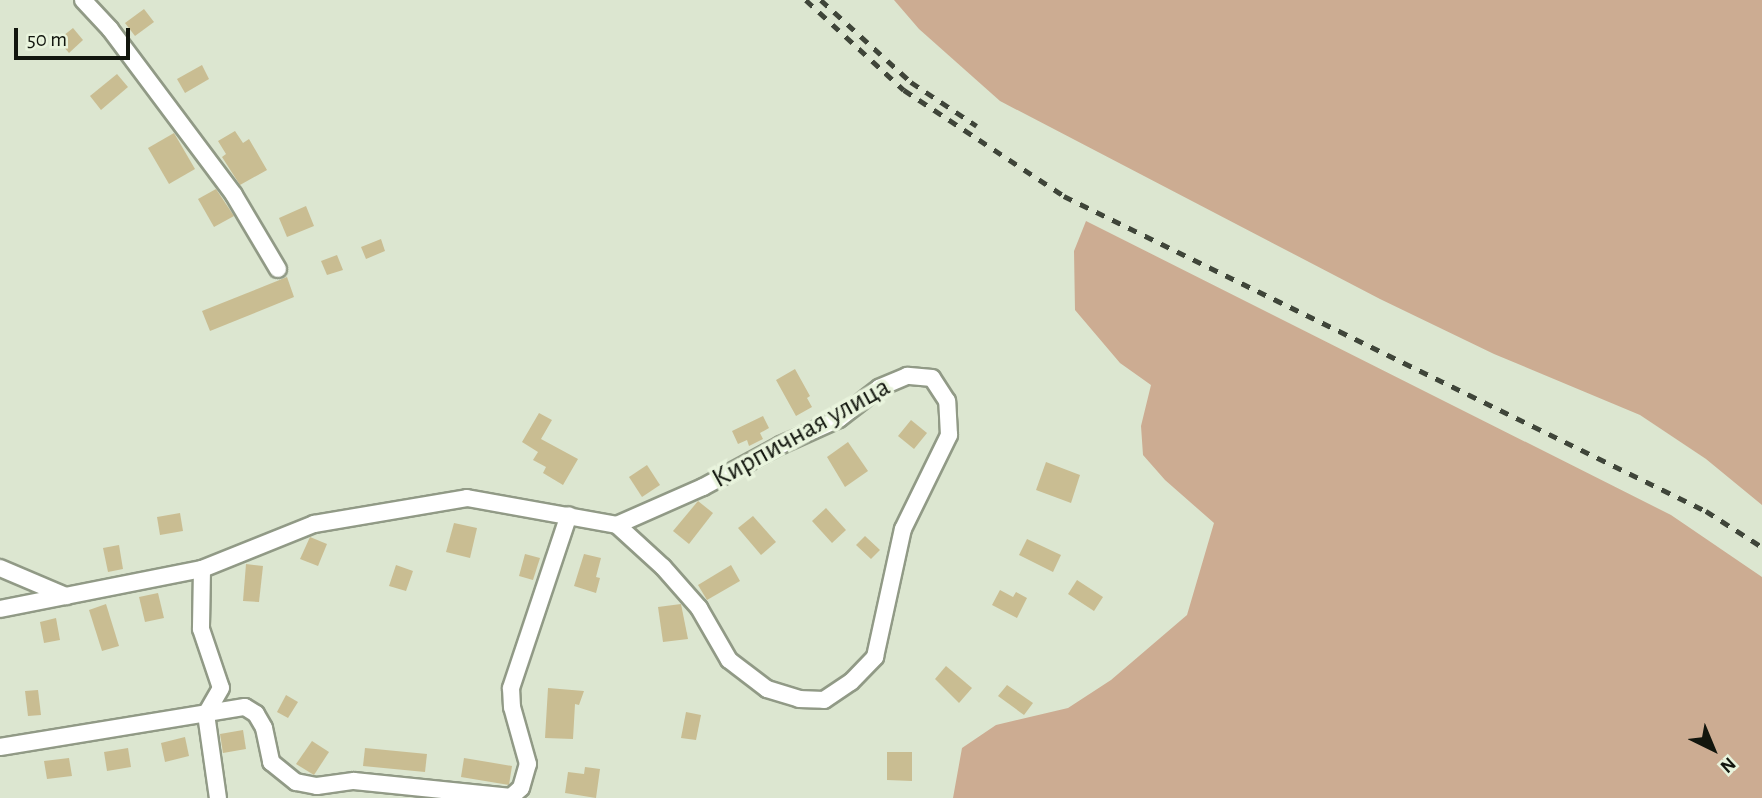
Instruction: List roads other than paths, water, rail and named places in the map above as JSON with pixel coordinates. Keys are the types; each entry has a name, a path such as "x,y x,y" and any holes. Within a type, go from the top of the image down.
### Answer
{"street":[{"path":"83,0 118,39 234,195 278,269"},
{"name":"Кирпичная улица","path":"0,608 202,569 314,524 467,498 569,514 617,525 663,567 699,608 729,660 767,690 799,699 824,700 851,682 875,657 904,529 949,435 947,401 932,378 907,376 879,388 839,419 780,445 703,487 617,525"},
{"path":"0,747 245,707 256,714 264,728 271,762 296,782 317,786 354,781 511,797 521,788 528,764 512,707 511,688 569,514"},
{"path":"0,568 66,596"},
{"path":"202,569 201,629 220,688 206,713 218,798"}],"railway":[{"path":"806,0 904,90 1064,196 1706,511 1762,547"},
{"path":"821,0 911,82 977,126"}]}
